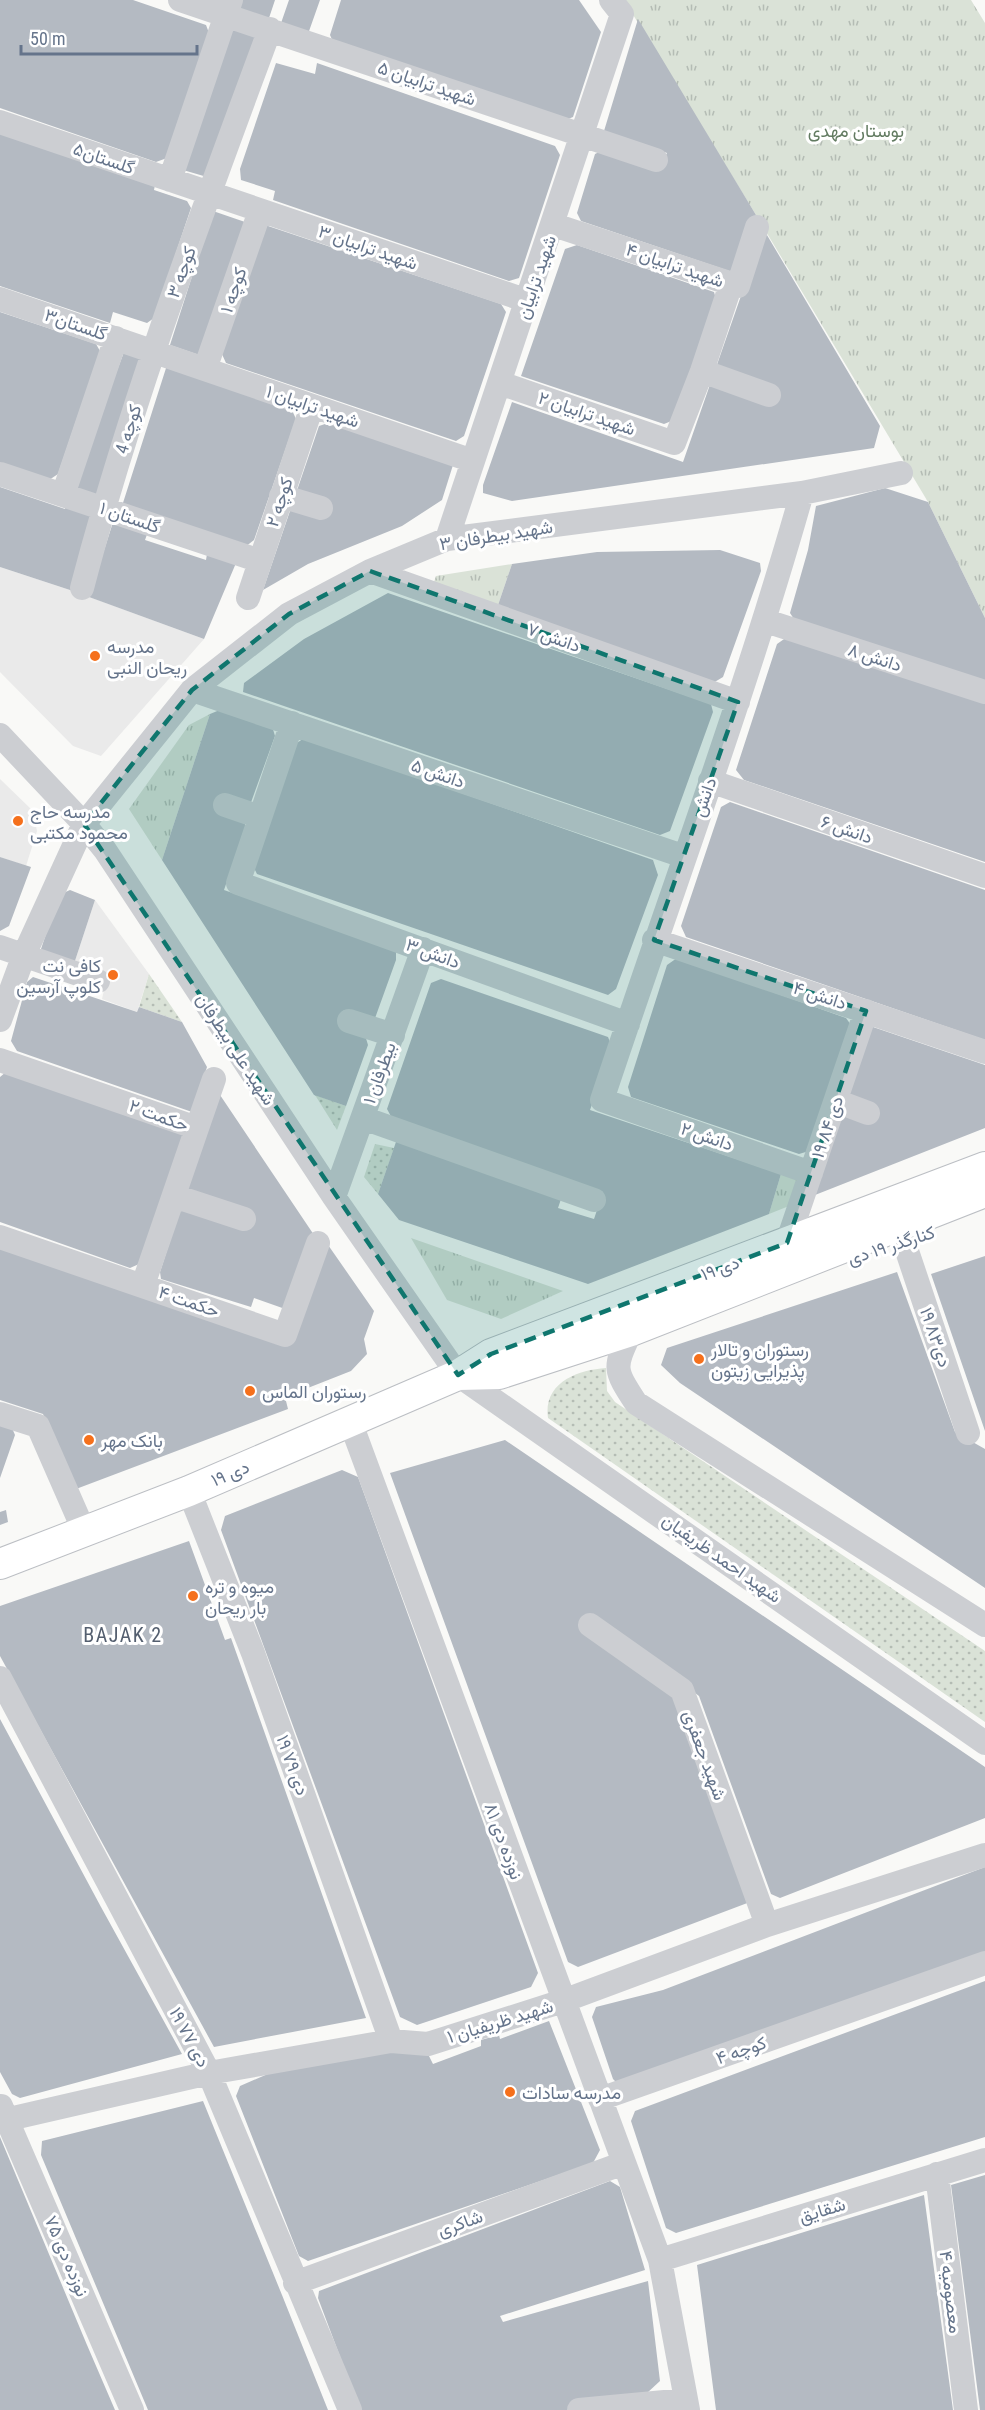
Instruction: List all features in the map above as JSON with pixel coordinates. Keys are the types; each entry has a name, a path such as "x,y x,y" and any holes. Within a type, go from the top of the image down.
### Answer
{"main road":[{"path":"859,1214 882,1190 985,1151"},
{"name":"۱۹ دی","path":"458,1375 499,1374 631,1330 790,1255 859,1214 985,1167"},
{"name":"۱۹ دی","path":"0,1564 189,1491 458,1375 500,1350 985,1192"},
{"name":"کنارگذر ۱۹ دی","path":"790,1255 852,1262 985,1213"}],"street":[{"name":"شهید ترابیان ۵","path":"180,0 229,7 270,29 656,160"},
{"path":"170,180 229,7"},
{"name":"شهید ترابیان","path":"447,539 583,136 617,7"},
{"name":"کوچه ۳","path":"153,350 270,29"},
{"name":"گلستان۵","path":"0,122 209,194"},
{"name":"شهید ترابیان ۳","path":"209,194 528,301"},
{"name":"کوچه ۱","path":"205,369 260,211"},
{"name":"شهید ترابیان ۴","path":"554,225 738,286 757,226"},
{"path":"731,284 702,371 769,395"},
{"name":"گلستان۳","path":"0,298 153,350"},
{"path":"63,495 116,338"},
{"name":"شهید ترابیان ۱","path":"153,350 473,461"},
{"name":"کوچه 4","path":"82,588 103,507 153,350"},
{"name":"شهید ترابیان ۲","path":"500,383 674,443 702,371"},
{"name":"کوچه ۲","path":"248,598 312,406"},
{"name":"شهید بیطرفان ۳","path":"0,1020 24,955 84,824 192,690 288,614 370,571 447,539 802,493 902,473"},
{"name":"گلستان ۱","path":"0,474 260,561"},
{"name":"دانش","path":"602,1100 654,940 766,621 802,493"},
{"path":"281,496 321,508"},
{"name":"دانش ۷","path":"370,571 738,702"},
{"name":"دانش ۸","path":"766,621 985,692"},
{"name":"دانش ۵","path":"192,690 683,856"},
{"path":"225,805 260,817 291,723"},
{"name":"شهید علی بیطرفان","path":"0,735 84,824 139,900 334,1197 458,1375"},
{"name":"۶ دانش","path":"710,781 985,876"},
{"name":"دانش ۳","path":"260,817 238,883 627,1024"},
{"name":"دانش ۴","path":"654,940 985,1052"},
{"path":"0,947 98,981"},
{"name":"بیطرفان ۱","path":"334,1197 423,949"},
{"name":"۱۹ دی ۸۴","path":"790,1255 811,1173 867,1011"},
{"path":"349,1020 393,1035"},
{"name":"حکمت ۲","path":"0,1060 197,1128 143,1285"},
{"path":"197,1128 214,1079"},
{"name":"۲ دانش","path":"602,1100 811,1173"},
{"path":"836,1101 868,1113"},
{"path":"363,1118 594,1200"},
{"path":"174,1196 244,1219"},
{"name":"حکمت ۴","path":"0,1237 285,1335 318,1244"},
{"name":"۱۹ دی۸۳","path":"904,1242 968,1433"},
{"path":"631,1330 617,1362 619,1377 636,1403 985,1625"},
{"name":"شهید احمد ظریفیان","path":"458,1375 985,1743"},
{"path":"0,1414 38,1426 84,1531"},
{"name":"نوزده دی ۸۱","path":"350,1421 660,2260 687,2405"},
{"name":"۱۹ دی ۷۹","path":"189,1491 253,1653 391,2041"},
{"name":"شهید جعفری","path":"590,1625 682,1690 767,1925"},
{"name":"۱۹ دی ۷۷","path":"0,1678 209,2073 350,2410"},
{"name":"شهید ظریفیان ۱","path":"3,2114 209,2073 391,2041 428,2044 563,2001 767,1925 985,1855"},
{"name":"کوچه ۴","path":"600,2099 985,1963"},
{"name":"نوزده دی ۷۵","path":"3,2114 132,2410"},
{"name":"شقایق","path":"660,2260 985,2160"},
{"name":"شاکری","path":"295,2283 624,2163"},
{"name":"معصومیه ۴","path":"937,2174 966,2410"},
{"path":"579,2410 687,2405"}],"highlighted area":[{"path":"370,571 738,702 654,940 866,1011 787,1243 491,1354 458,1375 84,824 192,690 289,614"}],"shaded area":[{"name":"مدرسه ریحان النبی","path":"0,567 204,639 101,756 73,746 0,672"},
{"name":"مدرسه حاج محمود مکتبی","path":"0,779 33,811 37,831 26,866 0,857"},
{"path":"95,900 149,974 137,1012 102,999 105,986 71,973"}],"green space":[{"name":"بوستان مهدی","path":"624,0 971,0 985,23 985,618 928,502"},
{"path":"512,564 497,608 433,585 436,576"},
{"path":"210,714 162,860 129,809 189,725"},
{"path":"149,974 182,1022 139,1007"},
{"path":"315,1095 346,1106 337,1130"},
{"path":"375,1144 394,1148 378,1194 364,1177"},
{"path":"781,1174 801,1181 794,1204 769,1214"},
{"path":"411,1238 563,1291 501,1319 447,1300"},
{"path":"606,1368 607,1391 615,1402 985,1651 985,1722 548,1418 548,1406 557,1387 574,1375"}],"building":[{"path":"0,0 133,0 206,25 209,33 167,158 156,162 0,108"},
{"path":"241,0 275,0 268,21 238,11"},
{"path":"289,0 320,0 308,34 280,26"},
{"path":"341,0 579,0 601,32 573,117 563,121 334,44 330,35"},
{"path":"638,19 756,215 735,273 581,221 577,213 595,154 601,151 658,170 667,153 604,131"},
{"path":"233,24 264,35 214,179 183,170"},
{"path":"276,63 315,74 317,63 555,146 560,155 519,278 509,281 273,200 275,191 241,180 240,169"},
{"path":"0,133 155,185 154,190 187,201 191,208 154,318 147,323 113,312 110,323 0,286"},
{"path":"213,211 245,222 199,355 170,345"},
{"path":"265,225 501,304 506,312 464,436 456,441 226,363 221,352"},
{"path":"764,230 880,426 874,448 512,501 483,493 483,485 512,402 683,462"},
{"path":"577,245 714,292 716,299 674,420 664,424 521,376 565,249"},
{"path":"0,312 96,344 100,351 58,474 49,480 0,463"},
{"path":"124,352 148,360 103,497 78,490 75,482"},
{"path":"167,365 291,408 296,419 254,540 245,547 122,506"},
{"path":"328,423 453,465 442,500 402,526 308,564 263,590 319,426"},
{"path":"0,487 65,509 67,501 101,512 73,591 0,567"},
{"path":"885,488 928,502 985,618 985,684 796,622 790,613 808,550 816,506"},
{"path":"115,516 149,529 145,540 206,560 207,554 236,563 204,639 89,597"},
{"path":"720,550 760,563 761,571 723,677 713,683 497,608 512,564 597,552"},
{"path":"388,593 711,704 713,712 670,831 660,835 243,692 244,683 304,639"},
{"path":"787,637 985,701 985,862 744,780 736,770 777,644"},
{"path":"222,709 272,726 275,736 245,819 245,828 224,890 396,951 396,960 374,1021 344,1010 339,1026 365,1035 368,1045 346,1106 314,1095 162,860 210,714"},
{"path":"304,738 653,860 658,875 616,989 608,995 257,874 253,866 297,743"},
{"path":"730,802 985,890 985,1040 686,937 681,926 721,807"},
{"path":"0,857 31,867 9,926 0,931"},
{"path":"70,890 95,900 71,973 37,961 59,895"},
{"path":"677,958 846,1018 851,1025 809,1151 799,1154 631,1097 628,1087 667,965"},
{"path":"33,977 137,1012 139,1007 182,1022 207,1067 192,1112 17,1051 11,1041 27,982"},
{"path":"441,979 608,1037 612,1047 590,1110 781,1174 769,1214 588,1284 399,1220 378,1194 397,1139 562,1196 558,1208 594,1219 603,1192 393,1120 387,1109 431,983"},
{"path":"873,1027 985,1065 985,1128 815,1195 840,1113 851,1097 848,1089 867,1033"},
{"path":"6,1072 184,1134 139,1264 130,1268 0,1222 0,1077"},
{"path":"218,1092 314,1235 288,1310 254,1298 251,1307 161,1279 160,1272"},
{"path":"326,1242 374,1311 364,1339 367,1354 351,1371 285,1397 288,1409 76,1489 43,1414 0,1400 0,1249 289,1341"},
{"path":"985,1256 985,1431 931,1274"},
{"path":"897,1272 955,1432 985,1449 985,1588 680,1383 661,1365 667,1348"},
{"path":"0,1424 12,1428 15,1435 0,1478"},
{"path":"505,1440 985,1767 985,1818 780,1898 771,1894 699,1696 654,1661 669,1686 750,1902 578,1967 568,1962 390,1473"},
{"path":"342,1470 358,1477 538,1973 531,1987 417,2025 400,2017 221,1530 225,1516"},
{"path":"6,1510 8,1522 0,1525 0,1512"},
{"path":"189,1541 225,1640 231,1638 366,2018 214,2047 0,1656 0,1606"},
{"path":"0,1719 182,2054 20,2098 12,2094 0,2072"},
{"path":"985,1867 985,1952 619,2085 613,2079 592,2017 596,2007 663,1990"},
{"path":"985,1981 985,2137 676,2233 666,2228 631,2121 635,2111"},
{"path":"549,2021 600,2150 593,2163 308,2261 299,2256 236,2096 240,2086 270,2073 376,2051 428,2054 433,2064 481,2046 481,2040 499,2035 500,2039"},
{"path":"203,2101 328,2410 148,2410 41,2155 42,2141"},
{"path":"0,2137 87,2345 115,2410 0,2410"},
{"path":"985,2175 985,2410 980,2410 951,2185"},
{"path":"610,2181 620,2187 645,2270 500,2316 503,2322 648,2281 660,2381 647,2393 575,2410 360,2410 318,2298 319,2291"},
{"path":"924,2195 953,2410 716,2410 697,2265"}],"place":[{"name":"مدرسه ریحان النبی","path":"95,656"},
{"name":"مدرسه حاج محمود مکتبی","path":"18,821"},
{"name":"کافی نت کلوپ آرسین","path":"113,975"},
{"name":"رستوران و تالار پذیرایی زیتون","path":"699,1359"},
{"name":"رستوران الماس","path":"250,1391"},
{"name":"بانک مهر","path":"89,1440"},
{"name":"میوه و تره بار ریحان","path":"193,1596"},
{"name":"مدرسه سادات","path":"510,2092"}],"district":[{"name":"BAJAK 2","path":"123,1635"}]}
